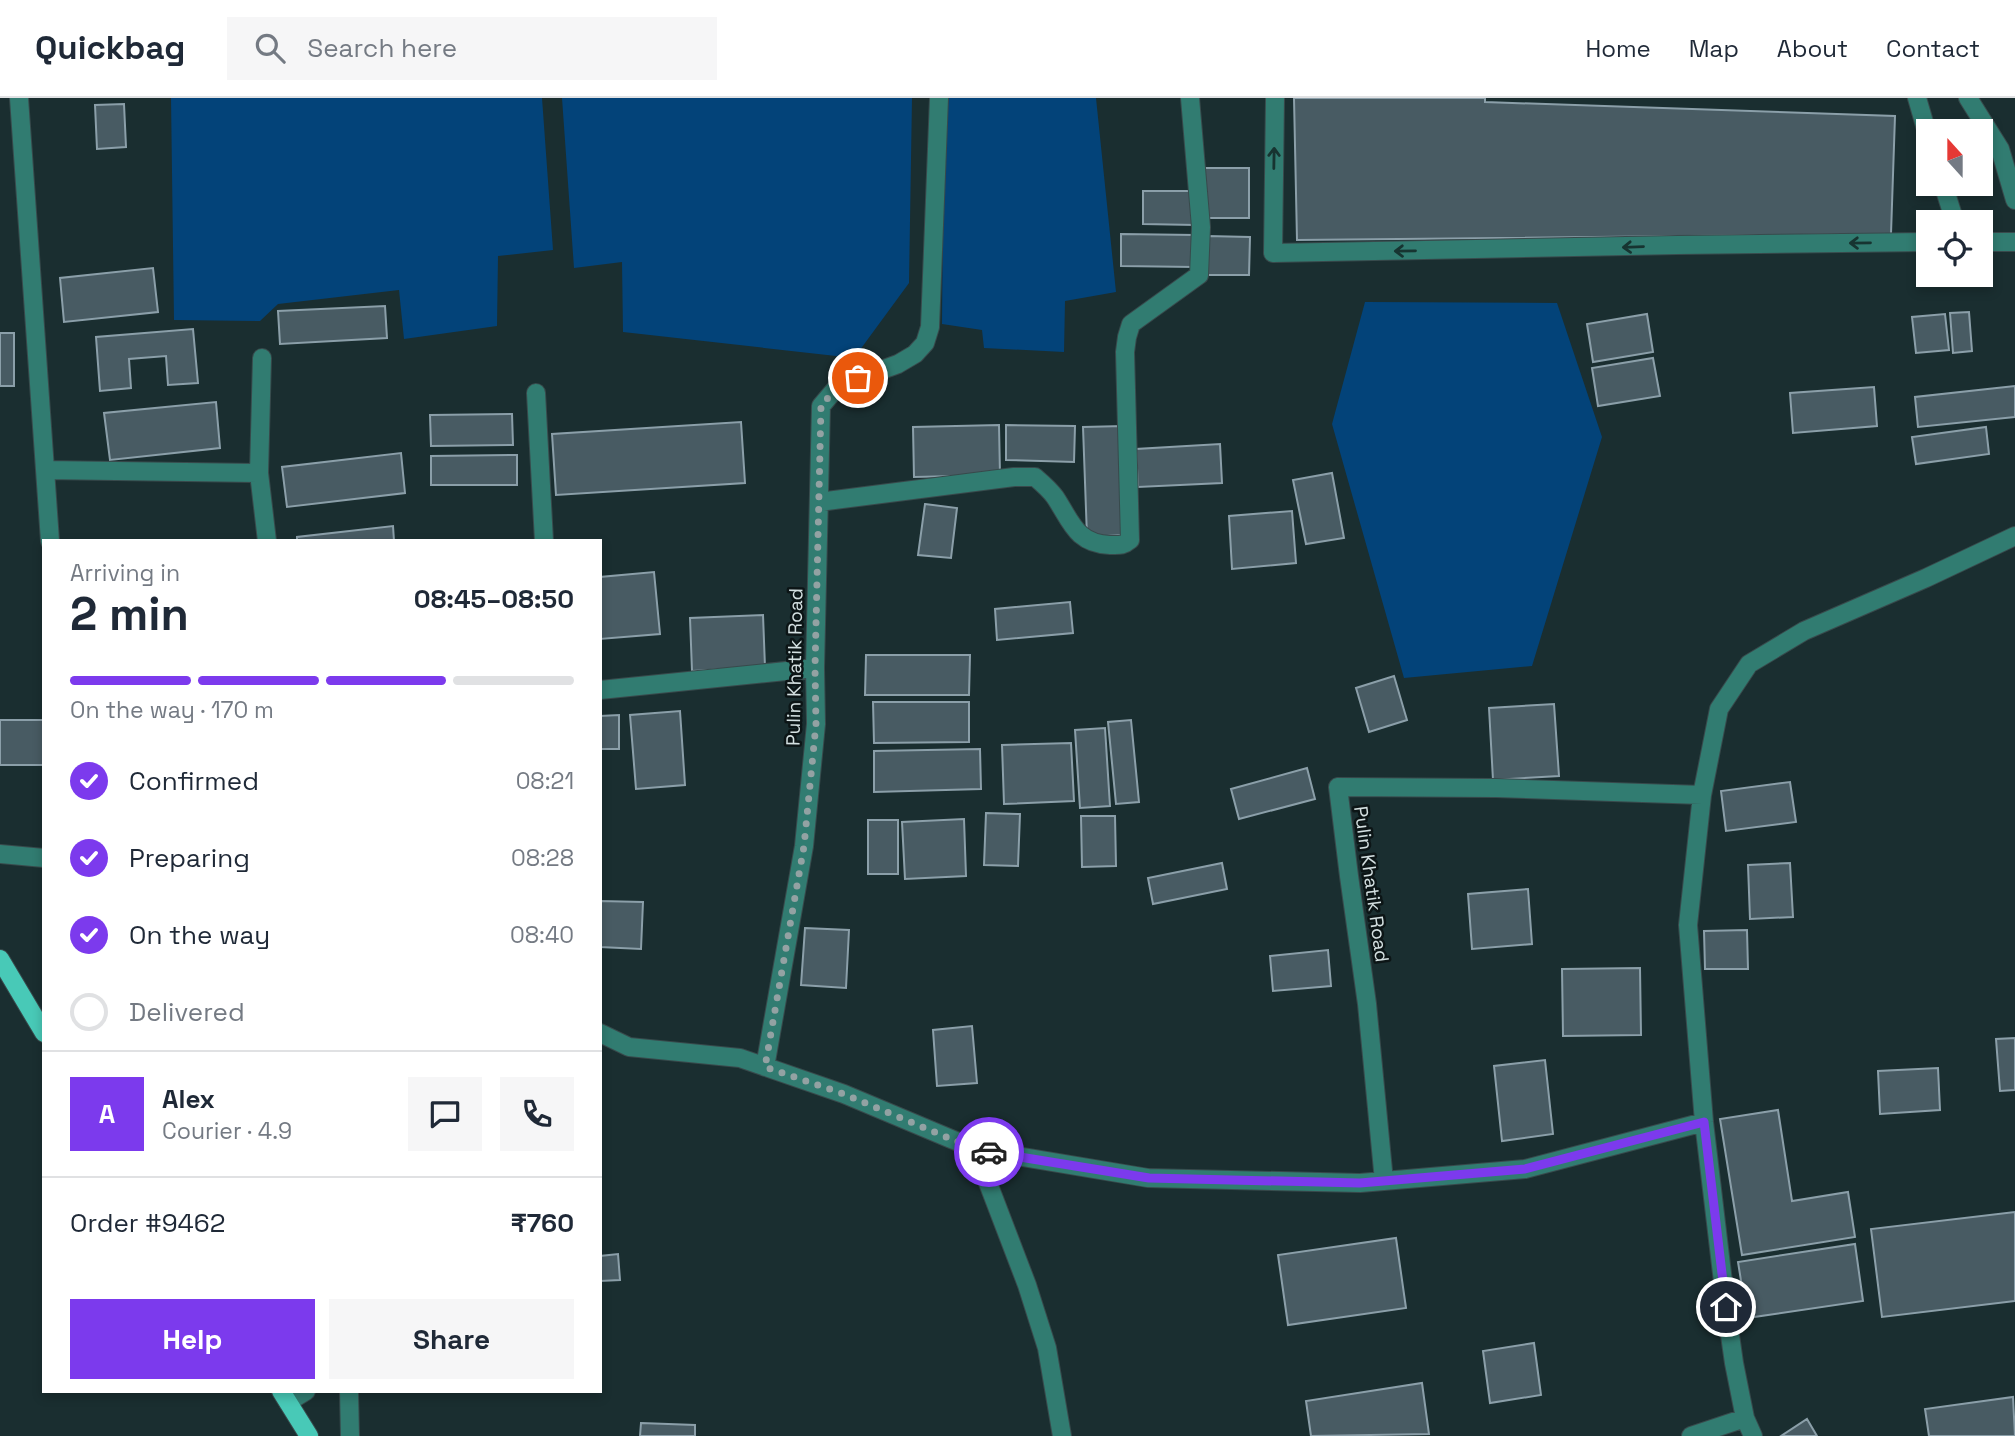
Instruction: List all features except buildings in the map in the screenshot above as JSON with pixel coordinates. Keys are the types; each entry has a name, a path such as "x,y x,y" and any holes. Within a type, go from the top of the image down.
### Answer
{"main road":[{"path":"0,959 42,1030"},
{"path":"285,1396 309,1436"}],"street":[{"path":"19,98 50,539"},
{"name":"Pulin Khatik Road","path":"765,1067 804,846 816,724 821,406 838,386 898,364 915,354 925,343 930,327 939,98"},
{"path":"819,502 1014,477 1035,477 1054,495 1070,524 1084,538 1096,545 1123,546 1130,540 1125,352 1127,337 1131,324 1199,275 1200,227 1190,98"},
{"path":"1275,98 1273,253 1916,242"},
{"path":"1917,98 1923,119"},
{"path":"1968,98 2000,149 2015,200"},
{"path":"1993,242 2015,242"},
{"path":"261,358 259,473 267,539"},
{"path":"536,393 544,539"},
{"path":"46,470 259,473"},
{"path":"1753,1436 1745,1418 1726,1307 1704,1122 1688,925 1702,795 1719,709 1749,664 1804,631 2015,536"},
{"path":"602,690 815,668"},
{"name":"Pulin Khatik Road","path":"1384,1181 1367,1004 1338,787 1496,788 1702,795"},
{"path":"0,854 42,859"},
{"path":"602,1034 629,1047 740,1058 844,1094 975,1149 1149,1178 1360,1183 1525,1169 1704,1122"},
{"path":"975,1149 1027,1285 1047,1348 1062,1436"},
{"path":"349,1393 350,1436"},
{"path":"1691,1436 1745,1418"}],"water":[{"path":"171,98 542,98 553,250 498,256 497,326 404,339 399,290 278,304 260,321 174,320"},
{"path":"562,98 912,98 909,283 854,358 623,332 622,262 574,268"},
{"path":"944,98 1096,98 1116,292 1065,301 1064,352 984,348 982,330 942,324"},
{"path":"1365,302 1557,303 1602,437 1532,666 1404,678 1332,424"}],"way so far":[{"path":"858,378 838,386 821,406 816,724 804,846 765,1067 844,1094 919,1127 989,1152"}],"route":[{"path":"989,1152 1149,1178 1360,1183 1525,1169 1704,1122 1726,1307"}]}
